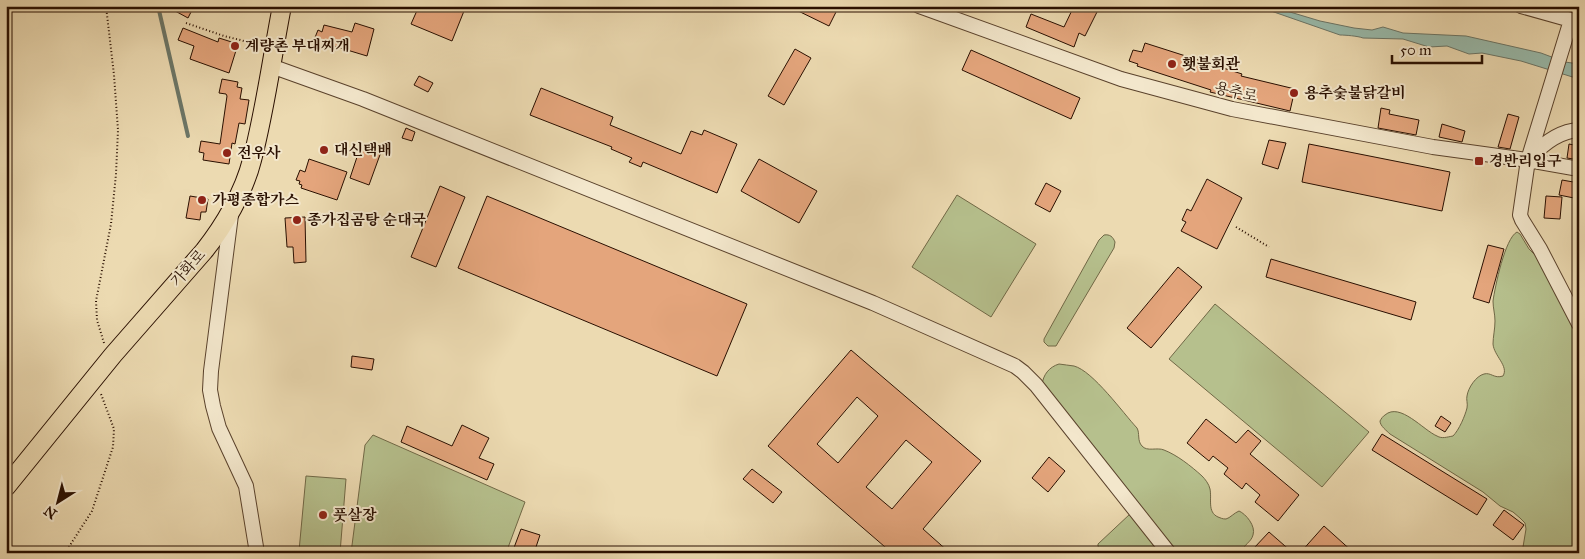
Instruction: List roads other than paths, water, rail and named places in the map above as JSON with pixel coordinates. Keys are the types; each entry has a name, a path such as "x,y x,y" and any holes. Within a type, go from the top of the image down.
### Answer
{"main road":[{"name":"가화로","path":"6,487 113,354 204,251 231,212 252,161 282,6"}],"street":[{"name":"용추로","path":"919,6 1121,78 1232,109 1433,147 1579,169"},
{"path":"1521,6 1575,16 1566,37 1528,160 1520,215 1579,324"},
{"path":"272,57 363,99 873,303 1015,366 1036,385 1169,553"},
{"path":"1528,160 1540,147 1554,137 1579,130"},
{"path":"231,212 210,390 219,428 246,486 257,553"}],"waterway":[{"path":"158,6 188,136"}],"place":[{"name":"계량촌 부대찌개","path":"235,46"},
{"name":"횃불회관","path":"1172,64"},
{"name":"용추숯불닭갈비","path":"1294,93"},
{"name":"대신택배","path":"324,150"},
{"name":"전우사","path":"227,153"},
{"name":"경반리입구","path":"1479,161"},
{"name":"가평종합가스","path":"202,200"},
{"name":"종가집곰탕 순대국","path":"297,220"},
{"name":"풋살장","path":"323,515"}]}
